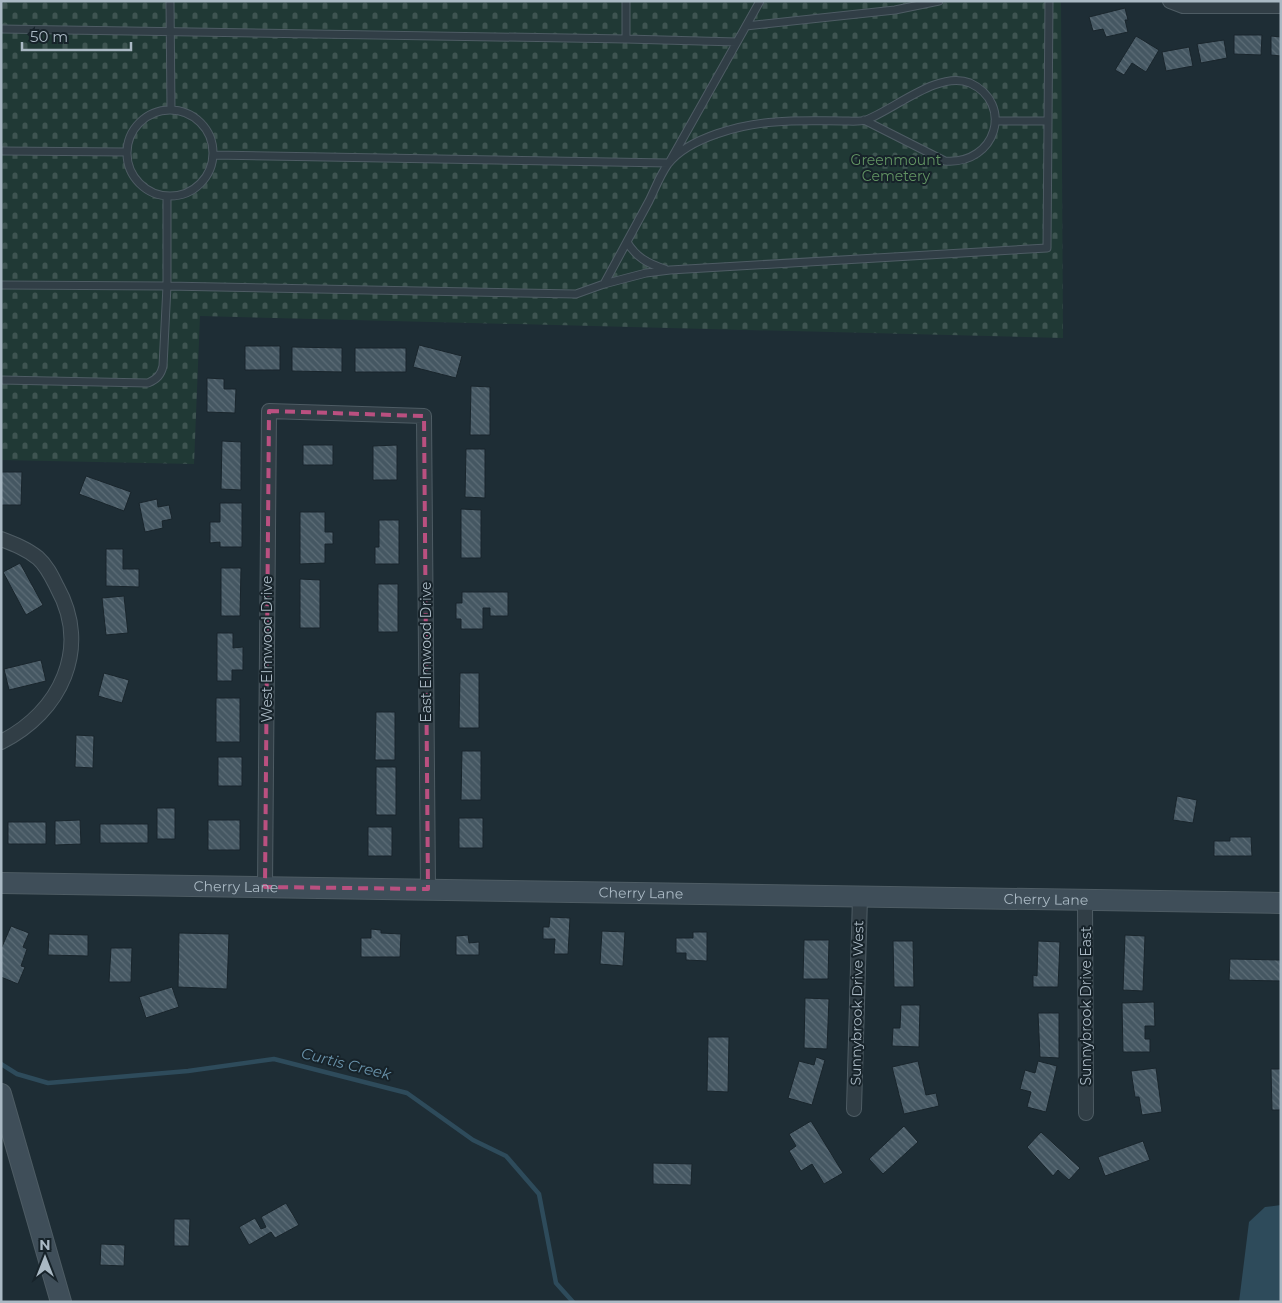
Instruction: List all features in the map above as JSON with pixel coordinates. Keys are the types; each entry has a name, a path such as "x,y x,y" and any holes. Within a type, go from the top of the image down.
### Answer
{"street":[{"path":"1170,1 1183,6 1281,6"},
{"name":"East Elmwood Drive","path":"269,410 424,416 428,889"},
{"name":"West Elmwood Drive","path":"265,887 269,410"},
{"path":"1,539 31,552 47,568 70,614 72,638 64,677 49,703 28,726 1,742"},
{"name":"Cherry Lane","path":"1,883 1281,903"},
{"name":"Sunnybrook Drive West","path":"854,1109 860,896"},
{"name":"Sunnybrook Drive East","path":"1085,900 1086,1113"},
{"path":"2,1096 61,1302"}],"lane":[{"path":"170,1 171,110"},
{"path":"626,1 626,39"},
{"path":"604,284 760,1"},
{"path":"746,26 895,10 939,1"},
{"path":"1,285 168,286 576,294 604,284 646,273 670,270 1047,248 1049,1"},
{"path":"1,29 737,42"},
{"path":"214,155 669,163 707,138 750,124 864,120 934,85 957,80 969,83 980,89 988,98 995,121 993,135 987,146 969,160 957,162 945,161 864,120"},
{"path":"171,110 190,114 200,121 210,136 214,155 208,174 200,184 189,192 167,196 145,188 135,179 130,168 127,152 134,129 142,120 152,114 171,110"},
{"path":"995,121 1048,121"},
{"path":"1,151 127,152"},
{"path":"1,380 148,383 156,380 163,366 168,286 167,196"},
{"path":"626,242 633,252 644,260 670,270"}],"highlighted area":[{"path":"269,411 424,416 428,889 265,887"}],"green space":[{"name":"Greenmount Cemetery","path":"1,1 1061,1 1063,338 200,316 194,464 1,460"}],"water":[{"path":"1281,1205 1281,1302 1239,1302 1249,1222 1265,1207"}],"building":[{"path":"1125,8 1128,32 1106,37 1103,29 1093,31 1089,17"},
{"path":"1234,35 1262,35 1261,55 1234,54"},
{"path":"1136,36 1159,50 1146,72 1132,63 1124,75 1115,70"},
{"path":"1271,36 1281,37 1281,56 1271,55"},
{"path":"1224,40 1227,58 1201,63 1197,44"},
{"path":"1189,47 1193,66 1166,71 1162,52"},
{"path":"419,345 462,356 456,378 413,367"},
{"path":"245,346 280,346 280,370 245,370"},
{"path":"292,347 342,348 342,372 292,371"},
{"path":"355,348 406,348 406,372 355,372"},
{"path":"207,378 224,379 224,389 236,389 235,413 207,412"},
{"path":"471,386 490,387 490,435 470,435"},
{"path":"222,441 241,442 241,490 221,489"},
{"path":"303,445 333,445 333,465 303,465"},
{"path":"397,445 397,480 373,480 373,446"},
{"path":"466,449 485,449 485,498 465,497"},
{"path":"1,472 22,472 21,505 1,505"},
{"path":"86,476 131,492 124,511 79,494"},
{"path":"157,499 158,507 169,505 172,519 162,521 163,528 145,532 139,503"},
{"path":"220,503 242,503 242,547 220,547 220,542 210,543 210,522 220,522"},
{"path":"461,509 481,510 481,558 461,558"},
{"path":"300,512 325,512 325,532 333,532 333,544 325,544 325,563 300,564"},
{"path":"379,520 399,520 399,564 375,564 375,547 379,547"},
{"path":"106,549 123,549 123,569 139,569 139,587 106,586"},
{"path":"20,563 43,605 26,615 3,572"},
{"path":"221,568 241,568 240,616 221,616"},
{"path":"300,579 320,580 320,628 300,628"},
{"path":"378,584 398,584 398,632 378,632"},
{"path":"462,592 508,592 508,616 490,616 490,608 483,608 483,629 461,629 461,619 456,619 456,603 462,603"},
{"path":"124,596 128,633 106,635 102,598"},
{"path":"217,633 233,633 233,648 243,647 243,670 232,670 232,681 217,681"},
{"path":"41,660 46,681 9,690 4,669"},
{"path":"104,673 129,680 122,703 98,696"},
{"path":"460,673 479,673 479,728 459,728"},
{"path":"216,698 240,698 240,742 216,742"},
{"path":"376,712 395,712 395,760 375,760"},
{"path":"76,735 94,736 93,768 75,767"},
{"path":"462,751 481,751 481,800 461,800"},
{"path":"218,757 242,757 242,786 218,786"},
{"path":"376,767 396,767 396,815 376,815"},
{"path":"1177,796 1197,800 1193,823 1173,820"},
{"path":"157,808 175,808 175,839 157,839"},
{"path":"459,818 483,818 483,848 459,848"},
{"path":"80,820 81,844 55,845 55,821"},
{"path":"208,820 240,820 240,850 208,850"},
{"path":"8,822 46,822 46,844 8,844"},
{"path":"100,824 148,824 148,843 100,843"},
{"path":"368,827 392,827 392,856 368,856"},
{"path":"1230,837 1251,837 1252,856 1214,856 1214,841 1230,841"},
{"path":"550,917 570,918 568,954 554,954 555,939 543,939 543,927 549,927"},
{"path":"11,926 29,933 23,947 27,949 21,966 25,967 18,984 1,977 1,949"},
{"path":"371,929 381,930 381,933 401,934 400,957 361,957 361,938 371,938"},
{"path":"602,931 625,932 623,966 600,964"},
{"path":"693,932 707,932 707,961 686,960 686,953 676,953 676,938 693,938"},
{"path":"179,933 229,934 227,989 178,987"},
{"path":"49,934 88,935 88,956 48,955"},
{"path":"468,935 469,943 479,942 479,955 456,955 456,936"},
{"path":"1125,935 1145,936 1143,991 1123,990"},
{"path":"804,940 829,940 828,979 803,979"},
{"path":"893,941 913,941 914,987 894,987"},
{"path":"1038,941 1060,942 1058,987 1033,987 1033,975 1037,976"},
{"path":"111,948 132,948 131,982 109,982"},
{"path":"1230,959 1281,960 1281,981 1229,980"},
{"path":"172,987 179,1007 146,1018 139,997"},
{"path":"805,998 829,999 827,1049 804,1048"},
{"path":"1154,1002 1155,1026 1145,1026 1145,1039 1150,1039 1150,1052 1123,1052 1122,1003"},
{"path":"901,1005 920,1005 919,1047 892,1046 893,1028 900,1028"},
{"path":"1038,1013 1059,1013 1059,1058 1040,1057"},
{"path":"708,1037 729,1037 728,1092 707,1091"},
{"path":"816,1057 825,1060 812,1105 788,1098 799,1061 814,1065"},
{"path":"918,1061 926,1095 936,1093 939,1106 904,1114 892,1067"},
{"path":"1038,1061 1057,1066 1046,1112 1027,1107 1031,1092 1020,1089 1025,1070 1035,1073"},
{"path":"1156,1068 1162,1112 1142,1115 1139,1097 1135,1097 1131,1071"},
{"path":"1271,1069 1281,1069 1281,1110 1272,1110"},
{"path":"811,1121 843,1173 824,1184 812,1164 801,1171 789,1151 796,1146 789,1134"},
{"path":"904,1126 918,1142 883,1174 869,1159"},
{"path":"1041,1132 1080,1168 1069,1180 1058,1170 1053,1176 1027,1147"},
{"path":"1143,1141 1150,1160 1105,1176 1098,1157"},
{"path":"653,1163 692,1164 691,1185 653,1184"},
{"path":"286,1203 299,1225 275,1238 271,1232 249,1245 239,1227 255,1218 261,1229 266,1227 261,1217"},
{"path":"174,1219 190,1219 189,1246 174,1246"},
{"path":"101,1244 125,1245 124,1266 100,1265"}],"waterway":[{"name":"Curtis Creek","path":"1,1064 17,1074 48,1083 188,1071 274,1059 407,1093 473,1140 506,1156 539,1194 556,1283 573,1302"}]}
